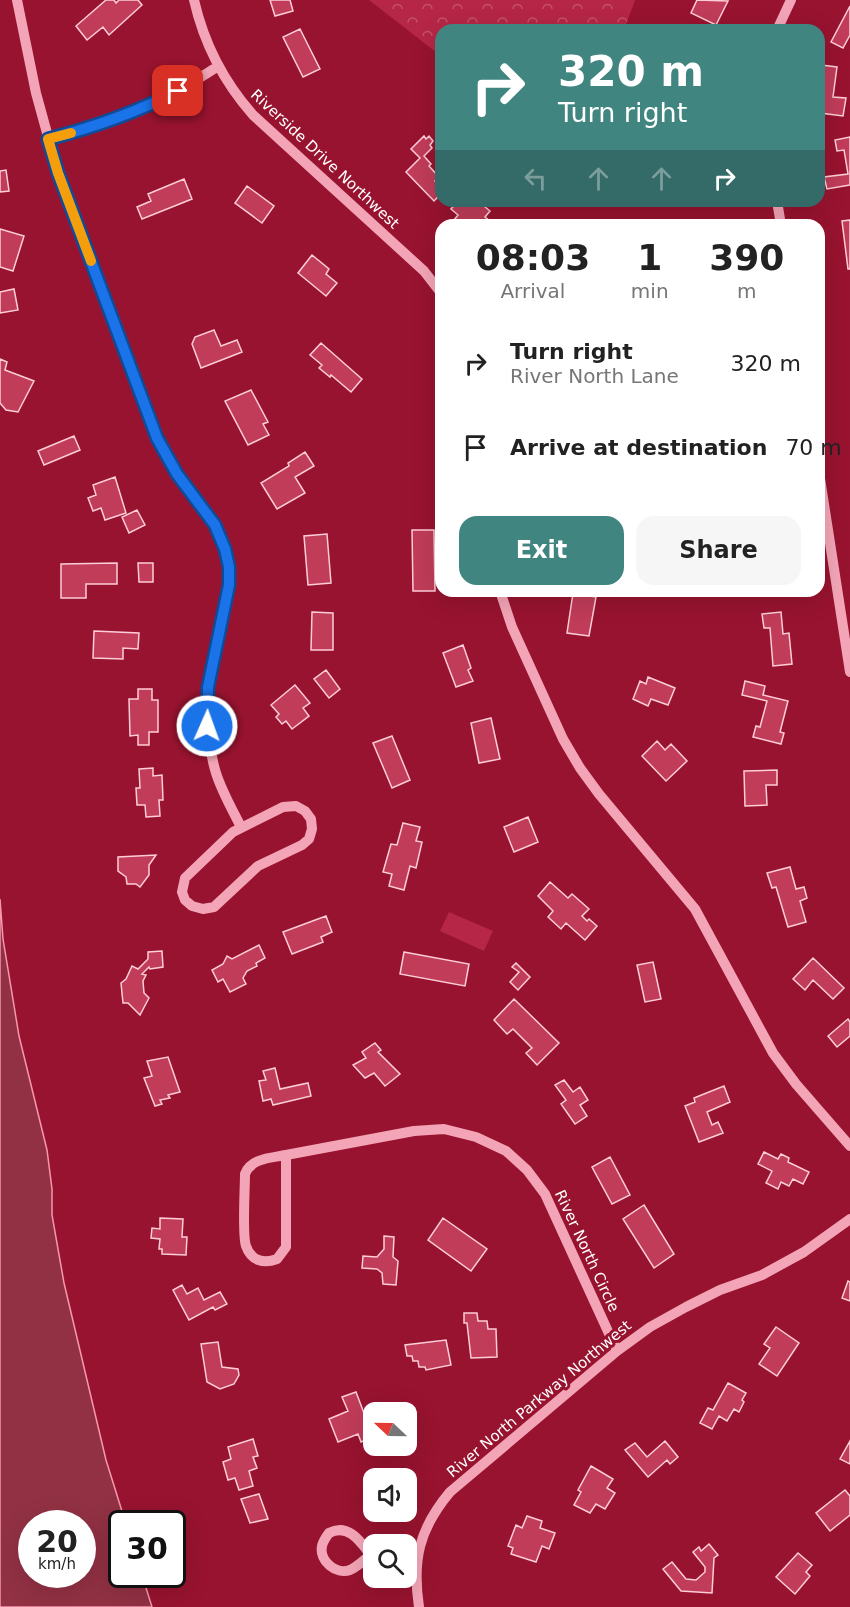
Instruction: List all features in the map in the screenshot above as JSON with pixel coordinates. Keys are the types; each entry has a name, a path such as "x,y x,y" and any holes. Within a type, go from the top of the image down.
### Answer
{"street":[{"path":"16,0 58,173 157,438 177,474 215,525 225,549 229,567 229,585 208,687 207,726 216,774 241,827"},
{"name":"Riverside Drive Northwest","path":"194,0 207,44 217,67 233,93 252,115 424,271 435,285"},
{"path":"780,24 790,0"},
{"path":"48,139 92,128 137,112 217,67"},
{"path":"825,511 850,672"},
{"path":"502,597 512,627 563,739 580,768 599,795 695,909 773,1053 796,1084 850,1146"},
{"path":"296,806 305,811 311,819 312,829 309,839 302,845 258,866 214,906 203,909 192,906 185,900 183,892 185,878 241,827 283,807 296,806"},
{"name":"River North Circle","path":"286,1155 286,1247 277,1259 262,1262 252,1257 245,1245 244,1174 253,1162 286,1155 414,1131 444,1129 476,1137 506,1151 527,1170 545,1194 617,1351"},
{"name":"River North Parkway Northwest","path":"417,1544 429,1521 450,1492 617,1351 650,1327 686,1307 720,1290 762,1275 804,1252 850,1219"},
{"path":"340,1530 360,1539 372,1554 348,1571 341,1571 333,1569 325,1561 322,1546 329,1533 340,1530"},
{"name":"River North Parkway Northwest","path":"417,1588 419,1607"}],"green space":[{"path":"369,0 635,0 626,24 435,24 435,51"},
{"path":"449,912 493,931 484,951 440,931"}],"shaded area":[{"path":"0,899 3,939 19,1036 47,1150 52,1189 52,1215 64,1283 106,1460 122,1510 108,1510 108,1588 146,1588 152,1607 0,1607"}],"building":[{"path":"106,0 114,0 116,3 119,0 138,0 142,5 109,35 103,27 87,40 76,26"},
{"path":"270,0 290,0 293,11 275,16"},
{"path":"697,0 728,1 716,24 691,13"},
{"path":"850,6 850,35 843,48 831,42"},
{"path":"300,29 320,69 303,77 283,37"},
{"path":"825,66 837,67 833,97 846,98 843,116 825,114"},
{"path":"424,136 426,139 429,136 433,141 430,145 432,148 424,156 435,173 434,201 406,172 420,158 411,149"},
{"path":"850,137 850,185 827,189 825,177 848,174 844,150 837,151 835,140"},
{"path":"6,170 9,191 0,192 0,171"},
{"path":"184,179 192,199 142,219 137,207 151,201 148,194"},
{"path":"247,186 274,206 262,223 235,203"},
{"path":"453,207 485,207 490,211 485,217 488,219 455,219 458,215 451,209"},
{"path":"850,220 850,269 848,269 842,221"},
{"path":"0,229 24,236 13,271 0,267"},
{"path":"312,255 329,269 326,274 337,283 326,296 298,273"},
{"path":"14,289 18,310 0,313 0,292"},
{"path":"214,330 221,346 237,340 242,352 201,368 192,344 195,337"},
{"path":"321,343 362,379 351,392 319,368 322,365 310,355"},
{"path":"0,359 7,362 5,370 34,381 18,412 6,410 0,403"},
{"path":"251,390 268,422 263,424 269,435 248,445 225,401"},
{"path":"74,436 80,450 44,465 38,451"},
{"path":"305,452 314,466 295,477 305,493 277,509 261,483 289,466 288,463"},
{"path":"115,477 126,513 105,520 101,508 93,511 88,498 96,495 93,485"},
{"path":"137,510 145,525 129,533 122,517"},
{"path":"412,530 434,530 435,591 413,591"},
{"path":"327,534 331,583 308,585 304,536"},
{"path":"117,563 117,584 86,584 86,598 61,598 61,564"},
{"path":"138,563 153,563 153,582 139,582"},
{"path":"572,597 596,597 589,636 567,633"},
{"path":"312,612 333,613 333,650 311,650"},
{"path":"781,612 783,634 789,633 792,664 773,666 770,628 764,628 762,614"},
{"path":"94,631 139,633 138,649 123,648 123,659 93,658"},
{"path":"463,645 471,668 468,670 473,681 456,687 443,653"},
{"path":"326,670 340,689 329,698 314,679"},
{"path":"648,677 675,688 668,705 651,699 648,706 633,699 640,681 646,684"},
{"path":"745,681 765,686 763,695 788,701 780,732 784,733 781,744 753,737 756,726 760,727 767,701 742,695"},
{"path":"295,685 310,703 303,708 309,716 292,729 286,721 282,724 276,717 279,714 271,705"},
{"path":"138,689 152,689 152,700 158,700 158,732 149,732 149,745 138,745 138,735 130,736 129,699 138,699"},
{"path":"491,718 500,759 479,763 471,723"},
{"path":"392,736 410,780 392,788 373,743"},
{"path":"657,741 665,750 671,744 687,761 666,781 642,756"},
{"path":"153,768 153,776 162,775 163,800 159,800 160,816 146,817 145,805 137,805 136,788 140,788 139,769"},
{"path":"777,770 777,785 766,785 767,805 745,806 744,771"},
{"path":"528,817 538,842 514,852 504,827"},
{"path":"403,823 420,827 416,841 422,842 416,868 410,866 404,890 389,886 392,874 383,872 391,844 397,845"},
{"path":"156,855 149,865 149,875 140,887 136,884 127,884 126,877 118,871 118,857"},
{"path":"790,867 796,889 804,887 807,898 800,901 806,922 788,927 776,887 772,888 767,873"},
{"path":"550,882 568,898 572,894 589,909 582,916 597,926 585,940 566,923 561,929 548,917 553,911 538,896"},
{"path":"326,916 332,932 321,937 323,942 292,954 283,932"},
{"path":"259,945 265,958 256,963 257,966 247,971 243,978 246,984 230,992 223,979 218,982 212,970 223,964 227,956 232,959"},
{"path":"162,951 163,967 150,969 149,967 142,974 146,975 143,981 144,993 149,998 140,1015 128,1003 123,1003 121,983 126,979 132,966 138,969 148,959 148,952"},
{"path":"404,952 469,964 465,986 400,974"},
{"path":"813,958 844,988 833,999 813,980 805,990 793,979"},
{"path":"653,962 661,999 645,1002 637,965"},
{"path":"516,963 530,977 518,990 510,982 519,972 512,967"},
{"path":"514,999 559,1043 537,1065 526,1053 532,1048 513,1029 507,1034 494,1020"},
{"path":"848,1019 850,1036 837,1047 828,1036"},
{"path":"375,1043 381,1050 378,1052 400,1074 385,1086 374,1073 365,1078 353,1065 366,1058 362,1052"},
{"path":"168,1057 180,1092 168,1095 170,1098 160,1100 162,1104 155,1106 144,1078 152,1076 147,1061"},
{"path":"275,1068 280,1089 308,1083 311,1096 273,1105 271,1099 263,1101 259,1081 266,1080 263,1071"},
{"path":"564,1080 573,1092 580,1087 588,1100 580,1105 587,1116 575,1124 561,1104 566,1100 555,1085"},
{"path":"724,1086 730,1102 707,1112 712,1125 718,1122 723,1133 699,1142 685,1106 695,1102 694,1098"},
{"path":"764,1152 778,1159 781,1154 789,1158 788,1162 809,1172 803,1184 793,1179 789,1186 781,1182 778,1189 766,1183 772,1171 758,1164"},
{"path":"610,1157 630,1195 612,1204 592,1167"},
{"path":"644,1205 674,1254 654,1268 623,1219"},
{"path":"160,1218 183,1219 182,1237 187,1237 186,1255 162,1254 162,1249 159,1249 160,1239 151,1238 152,1228 160,1229"},
{"path":"443,1218 487,1249 471,1271 428,1240"},
{"path":"384,1236 394,1237 393,1257 398,1261 396,1285 383,1284 382,1273 377,1269 362,1268 363,1256 377,1257 384,1249"},
{"path":"848,1281 850,1282 850,1301 842,1298"},
{"path":"182,1285 187,1294 198,1288 204,1300 220,1292 227,1304 215,1310 213,1307 189,1320 173,1290"},
{"path":"464,1313 477,1313 478,1321 487,1321 488,1329 496,1329 497,1357 471,1358"},
{"path":"776,1327 799,1343 777,1376 759,1364 770,1348 764,1344"},
{"path":"446,1340 451,1365 426,1370 425,1367 419,1367 418,1361 413,1361 412,1356 407,1356 405,1345"},
{"path":"218,1342 222,1367 238,1369 239,1375 234,1384 220,1389 207,1382 201,1344"},
{"path":"728,1383 746,1393 739,1412 734,1409 727,1421 719,1416 712,1429 700,1423 708,1408 713,1410"},
{"path":"356,1392 363,1411 363,1441 361,1442 358,1434 338,1442 329,1419 348,1411 342,1397"},
{"path":"253,1439 258,1456 253,1457 257,1468 249,1471 253,1486 239,1490 235,1478 228,1480 223,1462 231,1459 228,1447"},
{"path":"665,1441 678,1457 670,1464 667,1460 648,1477 625,1450 635,1443 647,1457"},
{"path":"850,1441 850,1464 840,1459"},
{"path":"591,1466 613,1479 607,1488 615,1493 605,1509 596,1504 590,1513 574,1505 581,1492 578,1490"},
{"path":"845,1490 850,1496 850,1515 830,1531 816,1513"},
{"path":"259,1494 268,1519 250,1523 241,1499"},
{"path":"527,1516 542,1521 540,1528 555,1533 549,1549 542,1546 536,1562 511,1554 513,1548 508,1546 516,1525 522,1528"},
{"path":"709,1544 718,1555 714,1558 712,1593 681,1591 663,1569 672,1562 686,1579 696,1580 705,1572 705,1567 693,1552 699,1547 701,1551"},
{"path":"798,1553 812,1565 806,1572 810,1576 795,1594 776,1577"}],"slow traffic":[{"path":"71,133 48,139 58,173 91,261"}],"route":[{"path":"178,91 137,112 92,128 48,139 58,173 157,438 177,474 215,525 225,549 229,567 229,585 208,687 207,726"}]}
